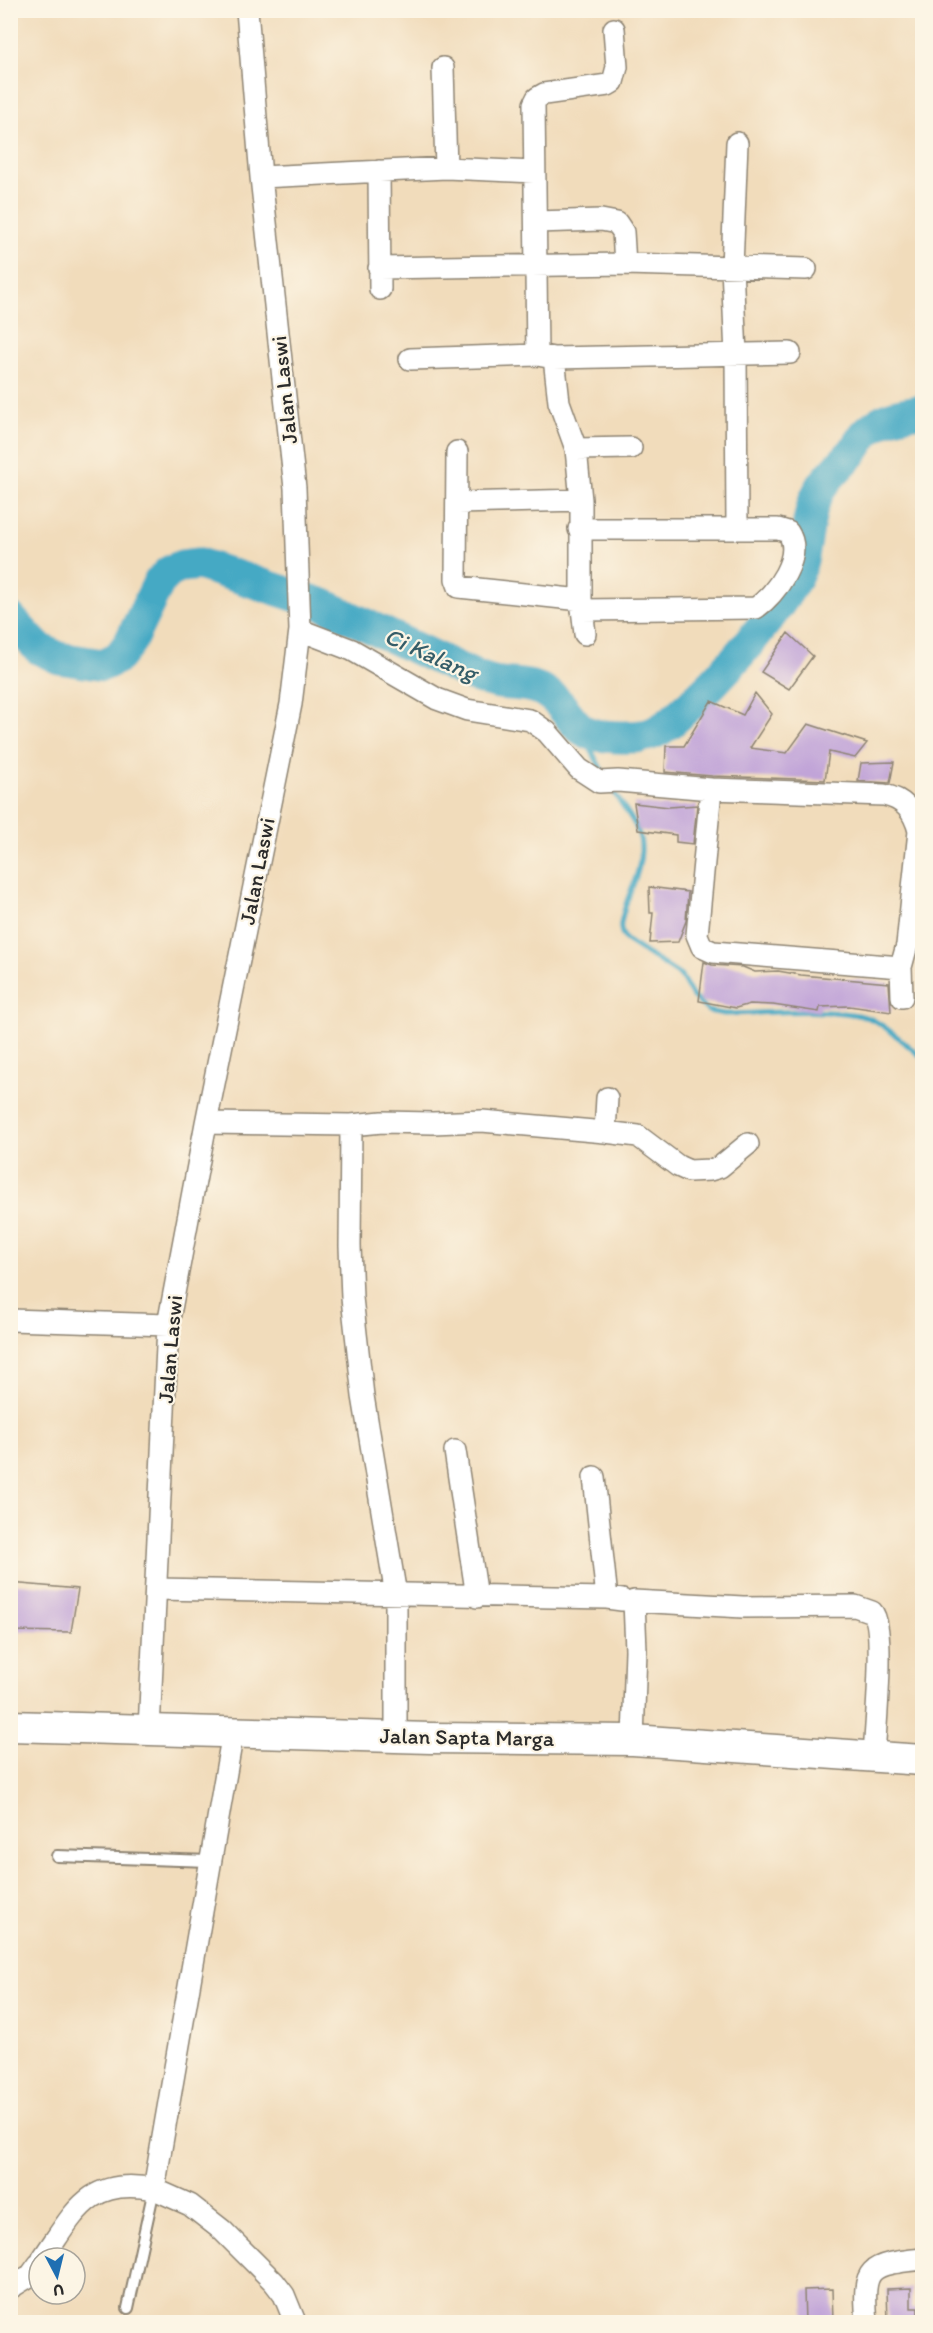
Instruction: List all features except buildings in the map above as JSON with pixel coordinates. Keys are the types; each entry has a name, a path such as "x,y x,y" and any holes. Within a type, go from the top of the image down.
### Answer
{"main road":[{"name":"Jalan Sapta Marga","path":"10,1726 633,1740 922,1760"}],"street":[{"name":"Jalan Laswi","path":"149,1730 168,1325 206,1123 291,704 300,624 295,488 261,177 247,10"},
{"path":"585,634 581,605 579,529 581,500 576,449 545,357 534,267 536,222 533,108 537,98 544,94 612,84 617,66 614,29"},
{"path":"443,68 446,168"},
{"path":"737,143 732,267 736,355 737,528"},
{"path":"261,177 446,168 534,172"},
{"path":"379,171 380,289"},
{"path":"536,222 601,220 617,223 623,232 625,264"},
{"path":"379,268 625,264 806,269"},
{"path":"410,359 790,353"},
{"path":"576,449 631,448"},
{"path":"457,452 456,579 459,587 581,605 756,608 765,602 780,582 791,560 792,542 788,532 784,530 579,529"},
{"path":"458,503 581,500"},
{"path":"300,624 352,650 437,699 467,710 530,720 547,732 579,769 609,782 711,789 884,795 902,801 914,814 919,831 907,945 902,966 902,997"},
{"path":"711,789 697,935 702,947 713,952 902,966"},
{"path":"605,1132 607,1098"},
{"path":"206,1123 351,1125 382,1122 482,1121 605,1132 638,1136 678,1166 689,1171 720,1167 748,1144"},
{"path":"351,1125 350,1246 355,1334 396,1595 396,1736"},
{"path":"10,1320 168,1325"},
{"path":"456,1451 477,1597"},
{"path":"594,1477 608,1598"},
{"path":"157,1589 608,1598 743,1607 855,1606 873,1612 878,1622 874,1756"},
{"path":"633,1740 636,1650 634,1601"},
{"path":"154,2189 233,1732"},
{"path":"52,2246 84,2202 94,2195 124,2186 154,2189 190,2205 222,2230 274,2282 284,2295 295,2322"},
{"path":"867,2322 865,2288 867,2278 873,2270 887,2263 922,2259"},
{"path":"10,2288 27,2277"}],"lane":[{"path":"57,1856 210,1861"},
{"path":"128,2308 154,2189"}],"waterway":[{"name":"Ci Kalang","path":"10,618 38,648 59,658 103,665 119,657 130,642 159,582 169,572 182,566 199,564 324,605 474,676 537,688 556,700 584,731 603,736 647,735 668,725 712,684 742,652 782,600 801,565 811,511 817,495 824,483 851,454 865,434 877,424 891,417 922,411"},
{"path":"585,733 588,744 605,776"},
{"path":"611,787 633,822 641,845 637,875 621,923 626,940 681,976 693,997 708,1011 724,1014 821,1012 858,1015 885,1027 922,1057"}]}
